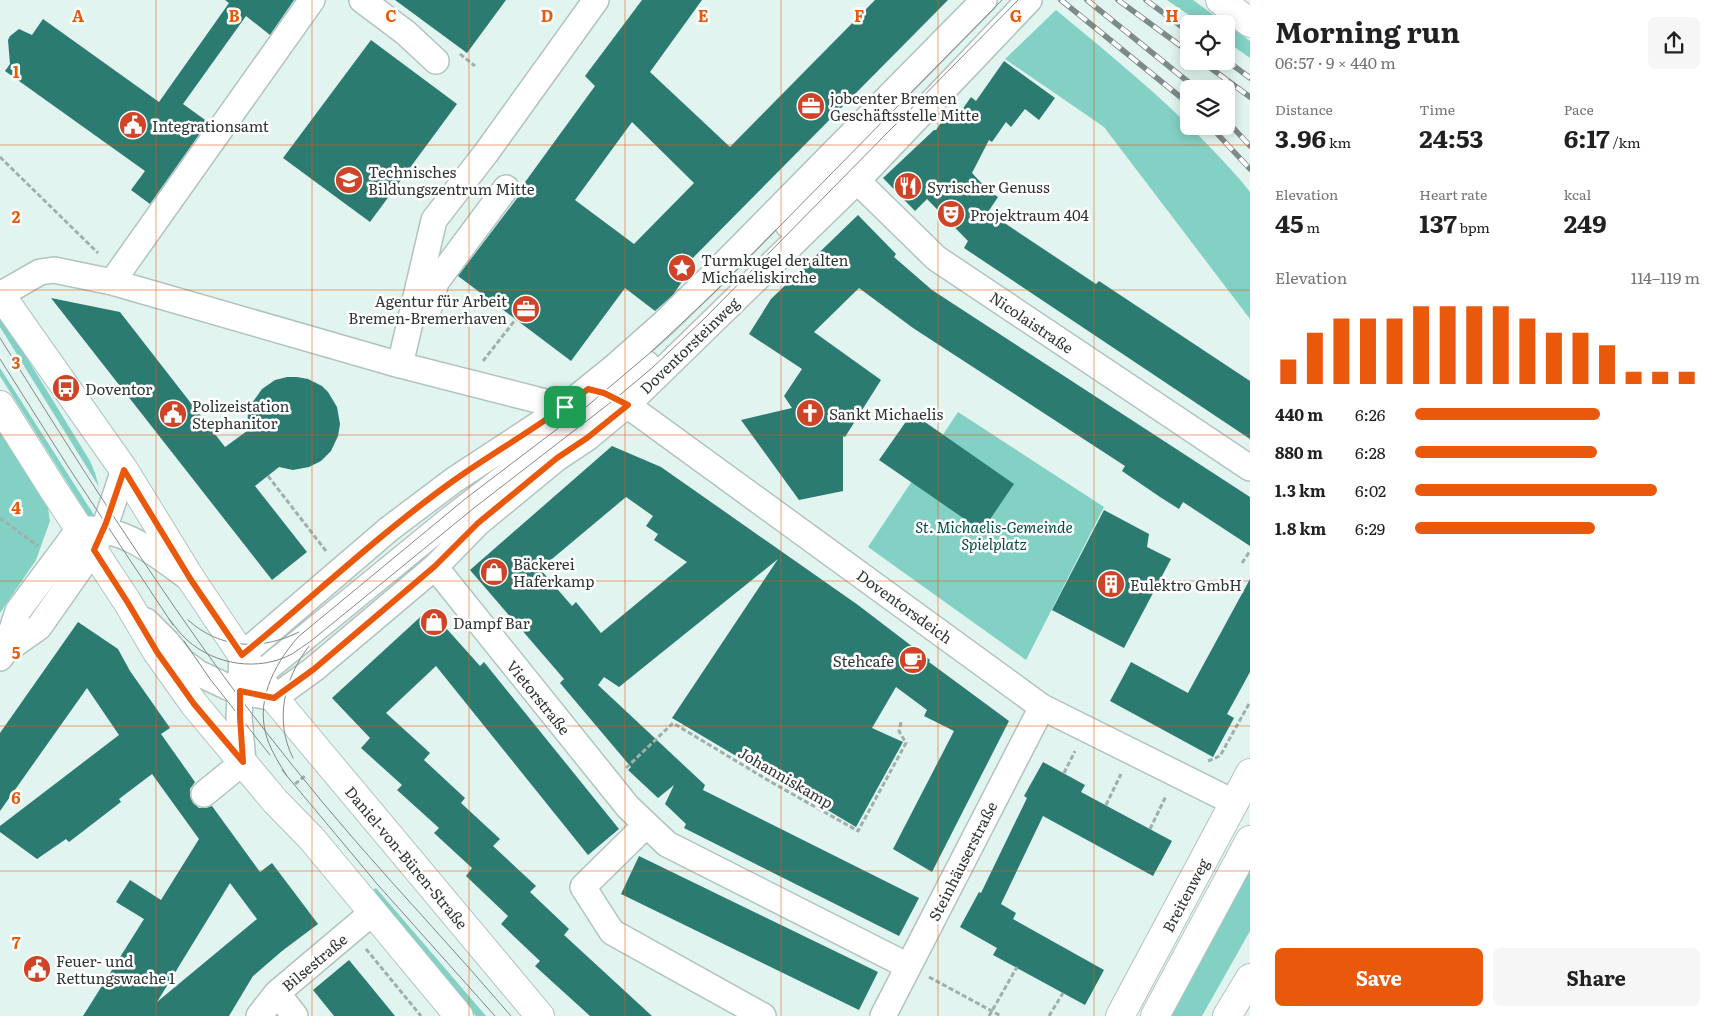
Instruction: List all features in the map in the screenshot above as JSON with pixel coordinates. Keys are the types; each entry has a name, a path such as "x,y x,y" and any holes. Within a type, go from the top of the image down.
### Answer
{"main road":[{"path":"1220,0 1250,23"},
{"name":"Daniel-von-Büren-Straße","path":"0,295 124,470 191,580 242,655 249,684 274,698 540,1016"},
{"path":"0,405 92,536 157,652 194,704 275,801 312,839 459,1016"},
{"name":"Breitenweg","path":"1120,1016 1250,774"},
{"path":"1155,1016 1250,840"},
{"path":"1227,1016 1250,978"}],"street":[{"path":"115,277 312,0"},
{"path":"362,0 406,33 436,61"},
{"path":"407,367 434,220 486,153 596,0"},
{"name":"Doventorsteinweg","path":"242,655 389,529 454,480 565,407 608,397 845,168 1009,2"},
{"name":"Doventorsteinweg","path":"274,698 314,669 435,566 478,523 557,458 587,438 608,397 664,323 845,168 1009,2"},
{"name":"Nicolaistraße","path":"845,168 936,258 1250,468"},
{"path":"407,367 436,282 506,188"},
{"path":"0,295 40,272 54,270 115,277 407,367 565,407"},
{"path":"204,794 243,762 240,717 249,684 449,520 608,397"},
{"name":"Doventorsdeich","path":"608,397 1042,706 1132,753 1235,803"},
{"path":"2,654 18,611 92,536 124,470"},
{"path":"92,536 129,538 191,580"},
{"name":"Vietorstraße","path":"435,566 607,781 646,825 667,844 908,966"},
{"path":"128,603 167,642 182,661 210,679 249,684"},
{"name":"Steinhäuserstraße","path":"883,1016 1042,706"},
{"path":"646,825 583,887 612,932 763,1016"},
{"name":"Bilsestraße","path":"259,1016 277,993 373,912"},
{"path":"277,993 295,1016"}],"path":[{"path":"0,157 115,277"},
{"path":"468,382 516,318"},
{"path":"268,476 342,570"},
{"path":"1242,563 1250,550"},
{"path":"1150,829 1176,775 1199,762 1212,760 1220,756 1250,702"},
{"name":"Johanniskamp","path":"607,781 624,769 673,723 771,782 858,830 906,743 899,731 901,722"},
{"path":"1106,805 1132,753"},
{"path":"908,966 1001,1016"},
{"path":"990,1016 1017,967"},
{"path":"1049,1016 1063,993"}],"green space":[{"path":"1167,0 1193,0 1214,15 1189,15"},
{"path":"1056,10 1134,75 1180,118 1180,135 1198,135 1207,144 1250,192 1250,319 1104,127 1005,59"},
{"path":"1235,30 1250,41 1250,58 1235,47"},
{"path":"0,314 90,461 99,487 0,327"},
{"path":"0,368 94,515 92,518 87,514 0,376"},
{"name":"St. Michaelis-Gemeinde Spielplatz","path":"958,412 1104,507 1026,660 868,547"},
{"path":"0,424 47,501 50,521 36,560 0,613"},
{"path":"1250,869 1250,931 1202,1016 1171,1016"},
{"path":"376,888 486,1016 476,1016 373,890"}],"building":[{"path":"225,0 294,0 270,35 246,16 183,104 208,122 150,204 131,190 145,171 5,71 10,64 8,40 10,36 19,29 32,35 43,19 159,102 229,3"},
{"path":"395,0 506,0 467,53"},
{"path":"642,0 702,0 650,72 730,147 875,0 948,0 676,275 683,280 673,295 655,311 625,288 571,361 458,276 518,197 520,189 595,86 585,76","holes":["632,122 694,183 634,244 575,200"]},
{"path":"371,40 457,104 370,222 283,158"},
{"path":"1004,61 1055,98 1039,120 1025,109 1011,127 1006,122 992,142 989,140 972,173 988,190 998,197 988,212 1096,284 1099,281 1250,381 1250,439 964,248 968,241 927,199 915,211 883,178 936,130 949,111 957,117 971,97 976,101"},
{"path":"858,215 896,254 894,257 932,290 1250,497 1250,546 1183,502 1179,509 1160,497 1122,471 1125,466 913,328 859,288 814,332 881,380 845,437 843,436 843,491 799,500 741,420 792,408 784,396 802,369 749,334 771,299"},
{"path":"51,298 120,312 225,447 247,431 248,413 252,403 262,389 275,380 297,377 308,379 322,386 337,407 340,424 338,436 331,451 321,461 309,467 293,470 279,467 255,486 307,552 272,580"},
{"path":"912,413 1014,484 982,531 879,460"},
{"path":"612,446 661,467 858,605 930,660 929,662 1009,721 932,872 893,849 954,731 924,716 927,710 896,687 872,728 903,742 856,827 672,718 778,559 619,687 604,677 598,685 705,785 703,790 919,898 899,936 684,828 686,824 665,804 674,785 658,798 628,770 631,767 560,683 564,679 470,570","holes":["626,497 653,516 646,526 658,534 654,540 687,562 601,633 576,602 572,606 540,569"]},
{"name":"Eulektro GmbH","path":"1104,510 1149,534 1147,547 1171,559 1124,648 1052,610"},
{"path":"1250,579 1250,672 1227,714 1234,718 1213,757 1110,701 1131,662 1188,693"},
{"path":"429,609 480,666 484,662 619,829 588,855 436,666 386,713 430,753 424,760 465,798 461,803 500,839 493,846 536,886 530,892 569,929 564,935 652,1016 590,1016 535,966 540,961 501,924 508,916 466,876 472,868 434,833 439,828 397,790 402,785 361,748 370,738 332,698"},
{"path":"78,622 118,649 130,671 170,728 161,734 195,782 190,789 193,803 199,808 212,806 260,872 272,863 318,924 253,976 229,1016 83,1016 144,919 116,902 130,880 161,900 199,839 152,774 119,799 121,802 69,842 66,839 37,859 0,832 0,826 119,735 87,688 0,811 0,733","holes":["230,883 257,919 157,1002"]},
{"path":"1043,762 1085,785 1081,792 1172,841 1153,876 1043,816 1001,904 1016,913 1013,919 1104,970 1085,1005 993,955 997,948 960,927 979,892 981,893 1027,798 1024,796"},
{"path":"639,856 878,972 859,1010 621,894"},
{"path":"349,960 395,1016 334,1016 313,990"}],"tram line":[{"path":"287,776 268,741 263,713 268,686 281,660 298,637 465,499 586,407 651,352 716,291 1002,0"},
{"path":"169,619 184,638 198,649 210,655 237,663 251,664 279,660 311,641 474,508 652,368 705,318 1018,0"},
{"path":"0,338 146,565 239,697 337,820 511,1016"},
{"path":"0,359 69,468 173,625"},
{"path":"188,620 200,630 214,637 227,642 241,644 270,642 299,632"},
{"path":"184,641 210,679 270,755"},
{"path":"293,758 287,744 284,729 284,700 293,672 309,646"},
{"path":"282,770 378,885 495,1016"}],"railway":[{"path":"1061,0 1180,97"},
{"path":"1087,0 1186,80"},
{"path":"1118,0 1180,45"},
{"path":"1146,0 1180,25"},
{"path":"1235,67 1250,78"},
{"path":"1213,70 1250,97"},
{"path":"1235,130 1250,146"},
{"path":"1218,135 1250,169"}],"place":[{"name":"jobcenter Bremen Geschäftsstelle Mitte","path":"811,106"},
{"name":"Integrationsamt","path":"133,125"},
{"name":"Technisches Bildungszentrum Mitte","path":"349,180"},
{"name":"Syrischer Genuss","path":"908,186"},
{"name":"Projektraum 404","path":"951,214"},
{"name":"Turmkugel der alten Michaeliskirche","path":"682,268"},
{"name":"Agentur für Arbeit Bremen-Bremerhaven","path":"526,309"},
{"name":"Doventor","path":"66,388"},
{"name":"Sankt Michaelis","path":"810,413"},
{"name":"Polizeistation Stephanitor","path":"173,414"},
{"name":"Bäckerei Haferkamp","path":"494,572"},
{"name":"Eulektro GmbH","path":"1111,584"},
{"name":"Dampf Bar","path":"434,622"},
{"name":"Stehcafe","path":"913,660"},
{"name":"Feuer- und Rettungswache 1","path":"37,969"}],"route":[{"path":"588,389 604,393 628,405 587,438 557,458 478,523 435,566 314,669 286,690 274,698 240,691 243,762 194,704 157,652 94,550 104,529 124,470 191,580 242,655 389,529 454,480 565,407 588,389"}]}
